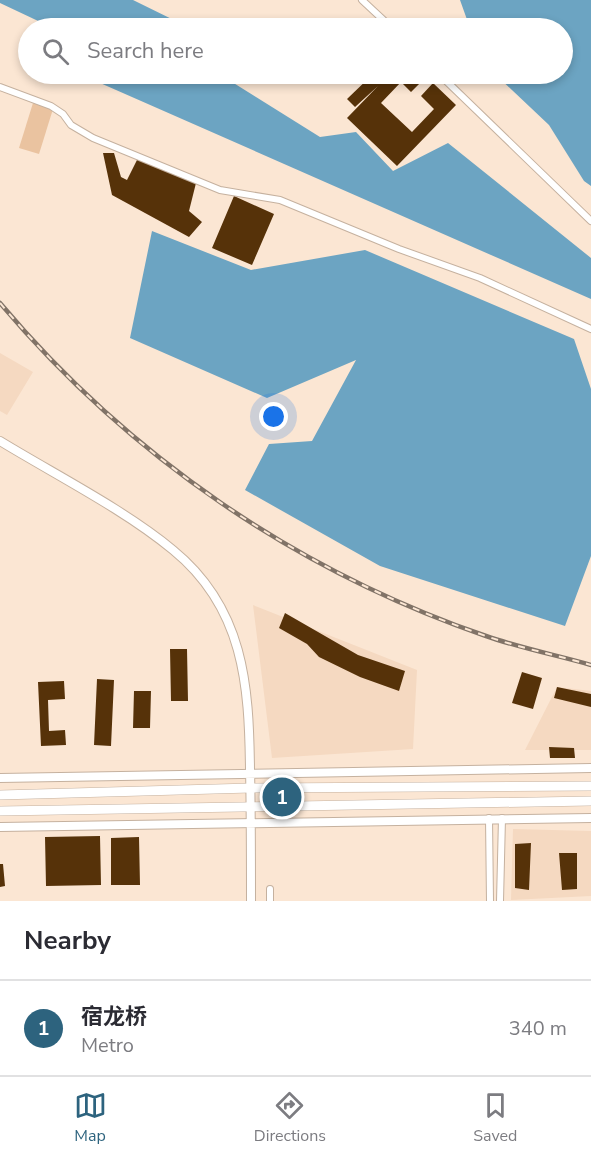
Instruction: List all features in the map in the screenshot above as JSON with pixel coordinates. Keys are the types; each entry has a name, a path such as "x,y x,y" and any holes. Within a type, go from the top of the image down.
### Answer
{"main road":[{"path":"0,795 251,788 591,786"},
{"path":"0,811 591,801"}],"street":[{"path":"362,0 381,18"},
{"path":"449,84 591,220"},
{"path":"0,87 51,106 63,114 76,129 93,138 220,190 280,200 399,249 480,278 591,329"},
{"path":"0,441 174,550 213,595 236,639 248,700 251,901"},
{"path":"0,778 591,768"},
{"path":"489,818 490,901"},
{"path":"501,901 502,818"},
{"path":"0,827 591,818"},
{"path":"270,889 270,901"}],"shaded area":[{"path":"33,103 53,109 39,154 19,148"},
{"path":"0,353 33,372 7,415 0,411"},
{"path":"253,605 417,670 413,749 272,758"},
{"path":"557,687 591,691 591,750 525,750"},
{"path":"513,829 591,831 591,896 511,900"}],"water":[{"path":"0,0 133,0 170,18 32,18 0,3"},
{"path":"460,0 591,0 591,186 584,181 549,125 506,84 573,84 573,18 466,18"},
{"path":"102,84 235,84 320,137 356,132 393,171 448,143 591,258 591,299"},
{"path":"152,231 251,270 365,250 574,339 591,389 591,556 565,626 380,566 245,490 269,444 312,441 356,360 267,398 130,338"}],"building":[{"path":"363,84 399,84 381,103 412,132 434,109 421,96 432,84 456,105 397,166 347,118 378,86 355,107 347,99"},
{"path":"403,84 419,84 411,92"},
{"path":"103,153 114,153 121,177 127,180 138,158 196,183 189,211 202,222 189,237 112,195"},
{"path":"234,196 274,214 252,265 212,248"},
{"path":"285,613 358,655 405,671 399,691 360,677 319,657 307,644 279,628"},
{"path":"170,649 187,649 188,701 171,701"},
{"path":"522,672 542,678 533,709 512,703"},
{"path":"97,679 114,680 111,746 94,745"},
{"path":"64,681 65,699 48,700 49,731 65,730 66,745 41,746 38,682"},
{"path":"557,687 591,694 591,707 554,698"},
{"path":"134,691 151,691 150,728 133,728"},
{"path":"549,747 574,748 575,758 550,758"},
{"path":"100,836 101,885 46,886 45,837"},
{"path":"139,837 140,885 111,885 111,838"},
{"path":"531,843 529,890 515,888 515,844"},
{"path":"559,853 577,853 577,889 562,890"},
{"path":"0,864 3,864 5,886 0,887"}],"railway":[{"path":"0,303 50,359 104,410 161,458 220,502 283,542 348,578 416,609 486,636 591,665"}],"place":[{"name":"宿龙桥","path":"282,797"}]}
